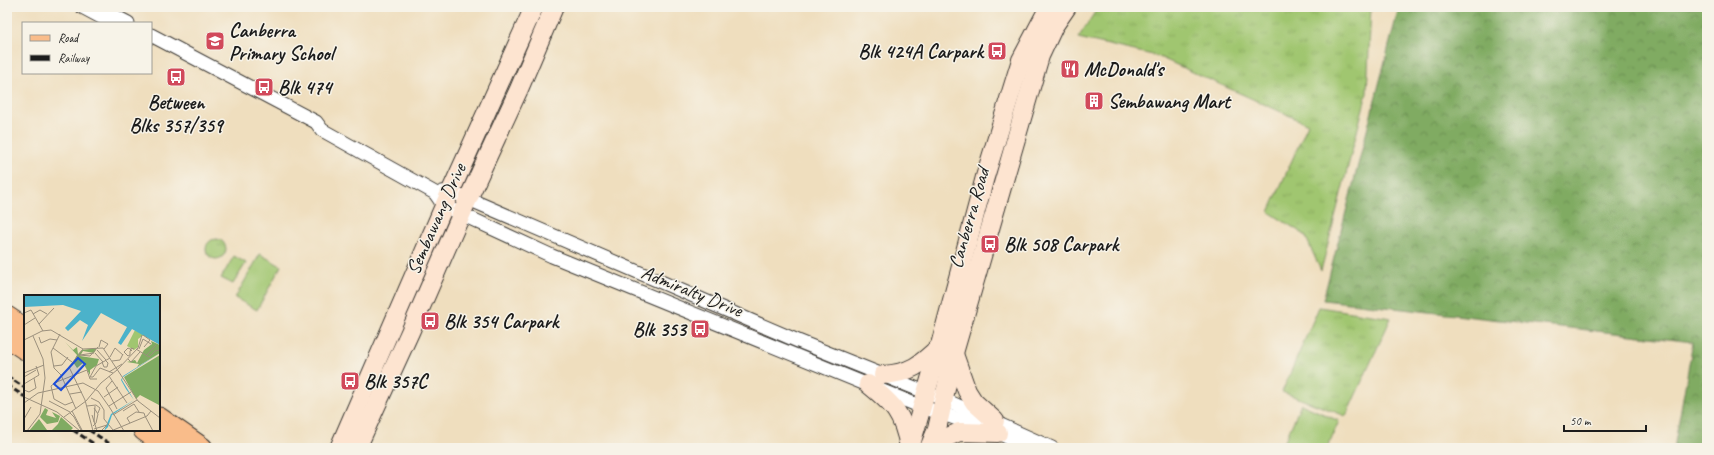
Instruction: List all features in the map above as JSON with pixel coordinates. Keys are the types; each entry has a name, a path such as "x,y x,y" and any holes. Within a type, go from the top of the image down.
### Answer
{"main road":[{"name":"Sembawang Drive","path":"339,448 443,196 534,7"},
{"name":"Sembawang Drive","path":"356,448 519,89 554,7"},
{"name":"Canberra Road","path":"930,448 943,406 947,349 985,177 1021,60 1049,7"},
{"name":"Canberra Road","path":"910,448 924,399 947,349 1040,56 1054,26 1067,7"},
{"path":"7,317 24,328"},
{"path":"7,337 24,348"},
{"path":"910,448 905,426 895,409 886,399 876,380 913,369 947,349 967,391 974,402 997,427"},
{"path":"163,421 177,434 180,448"},
{"path":"163,421 202,448"},
{"path":"933,448 948,437 959,432 997,427"},
{"path":"145,431 170,448"}],"street":[{"path":"82,7 110,22"},
{"path":"98,7 126,22"},
{"name":"Admiralty Drive","path":"152,36 316,122 322,130 552,256 997,427"},
{"name":"Admiralty Drive","path":"152,45 312,130 322,130"},
{"name":"Admiralty Drive","path":"465,207 791,338 876,380"},
{"path":"997,427 1032,448"},
{"path":"997,427 1052,448"}],"green space":[{"path":"1100,7 1371,7 1367,93 1321,271 1305,235 1269,212 1308,124 1157,56 1078,38"},
{"path":"1399,7 1707,7 1707,448 1674,448 1693,342 1323,300"},
{"path":"216,239 223,242 226,249 223,256 216,259 209,256 206,249 209,242"},
{"path":"260,254 281,266 257,310 235,298"},
{"path":"234,256 246,263 233,284 221,278"},
{"path":"1319,307 1391,318 1346,416 1282,392"},
{"path":"1301,404 1339,421 1327,448 1282,448"}],"railway":[{"path":"7,376 24,387"},
{"path":"7,385 24,396"},
{"path":"74,431 100,448"},
{"path":"90,431 116,448"}],"place":[{"name":"Canberra Primary School","path":"215,41"},
{"name":"Blk 424A Carpark","path":"997,51"},
{"name":"McDonald's","path":"1070,69"},
{"name":"Between Blks 357/359","path":"176,77"},
{"name":"Blk 474","path":"264,87"},
{"name":"Sembawang Mart","path":"1094,101"},
{"name":"Blk 508 Carpark","path":"990,244"},
{"name":"Blk 354 Carpark","path":"430,321"},
{"name":"Blk 353","path":"700,329"},
{"name":"Blk 357C","path":"350,381"}]}
